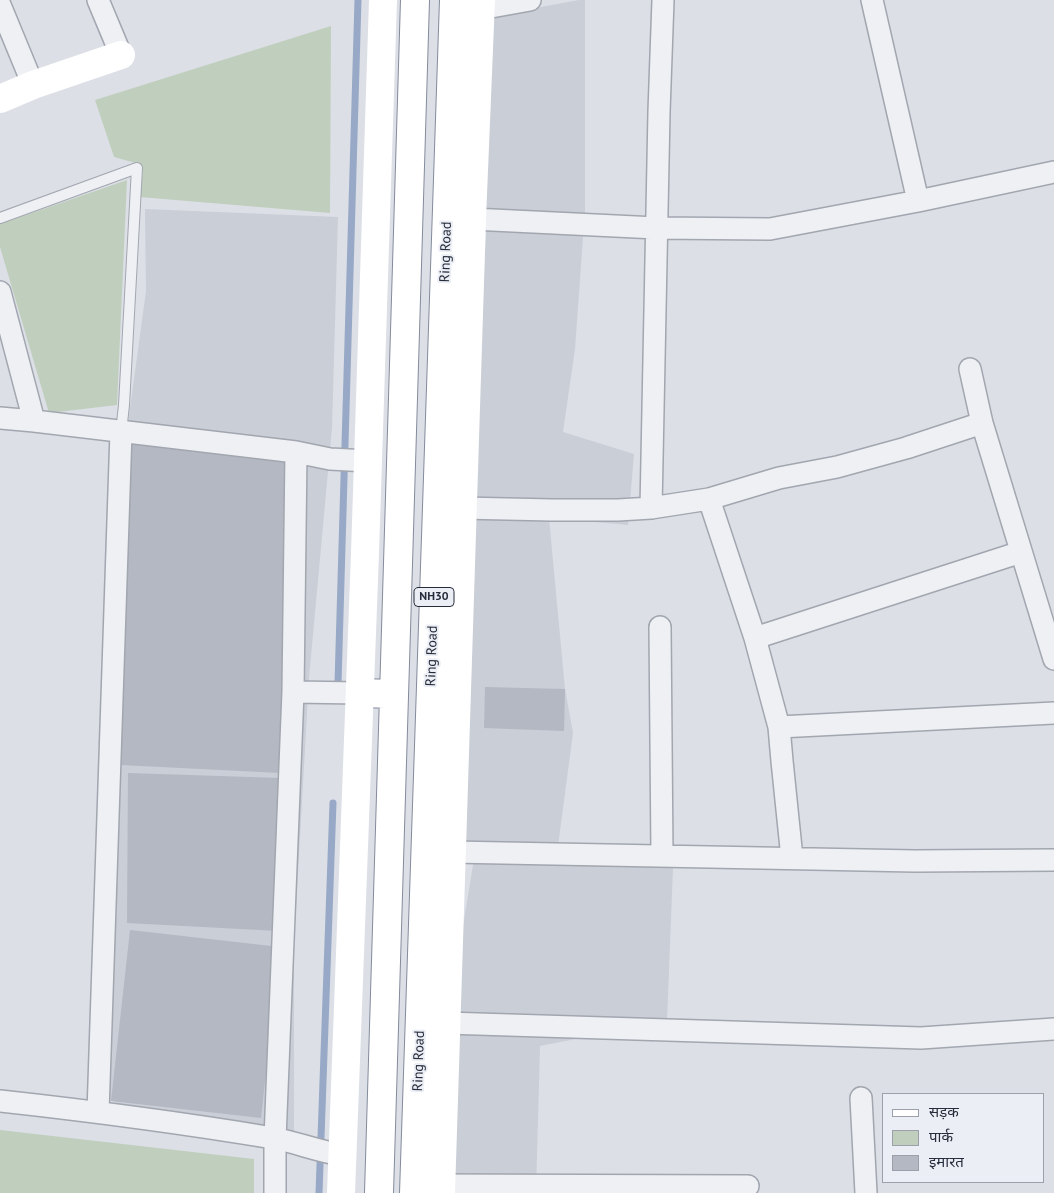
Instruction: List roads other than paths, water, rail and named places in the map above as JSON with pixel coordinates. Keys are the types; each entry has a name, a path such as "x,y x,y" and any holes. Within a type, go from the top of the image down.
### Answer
{"main road":[{"path":"341,1193 337,1155 352,693 383,0"},
{"name":"NH30","path":"379,1193 415,0"},
{"name":"Ring Road","path":"428,1189 454,0"},
{"path":"428,1189 446,1024 462,508 481,4"},
{"path":"0,99 33,85 121,55"},
{"path":"352,693 394,694"}],"street":[{"path":"98,0 121,55"},
{"path":"481,4 530,0"},
{"path":"651,508 656,228 663,0"},
{"path":"872,0 918,202"},
{"path":"0,5 33,85"},
{"path":"472,219 656,228 770,229 918,202 1054,172"},
{"path":"0,292 34,421"},
{"path":"970,369 982,423 1054,659"},
{"path":"0,418 296,452 330,459 362,461"},
{"path":"462,508 618,510 651,508 709,499 779,478 837,467 897,451 982,423"},
{"path":"98,1112 121,432"},
{"path":"275,1193 275,1139 301,692 296,452"},
{"path":"709,499 755,638 779,727 792,858"},
{"path":"755,638 1020,552"},
{"path":"660,627 662,856"},
{"path":"301,692 352,693"},
{"path":"779,727 1054,713"},
{"path":"452,852 915,861 1054,860"},
{"path":"446,1024 921,1038 1054,1029"},
{"path":"861,1098 866,1193"},
{"path":"0,1101 98,1112 275,1139 337,1155"},
{"path":"428,1189 748,1186"}],"lane":[{"path":"0,218 137,168 121,432"}],"waterway":[{"path":"338,683 358,0"},
{"path":"319,1193 333,803"}]}
